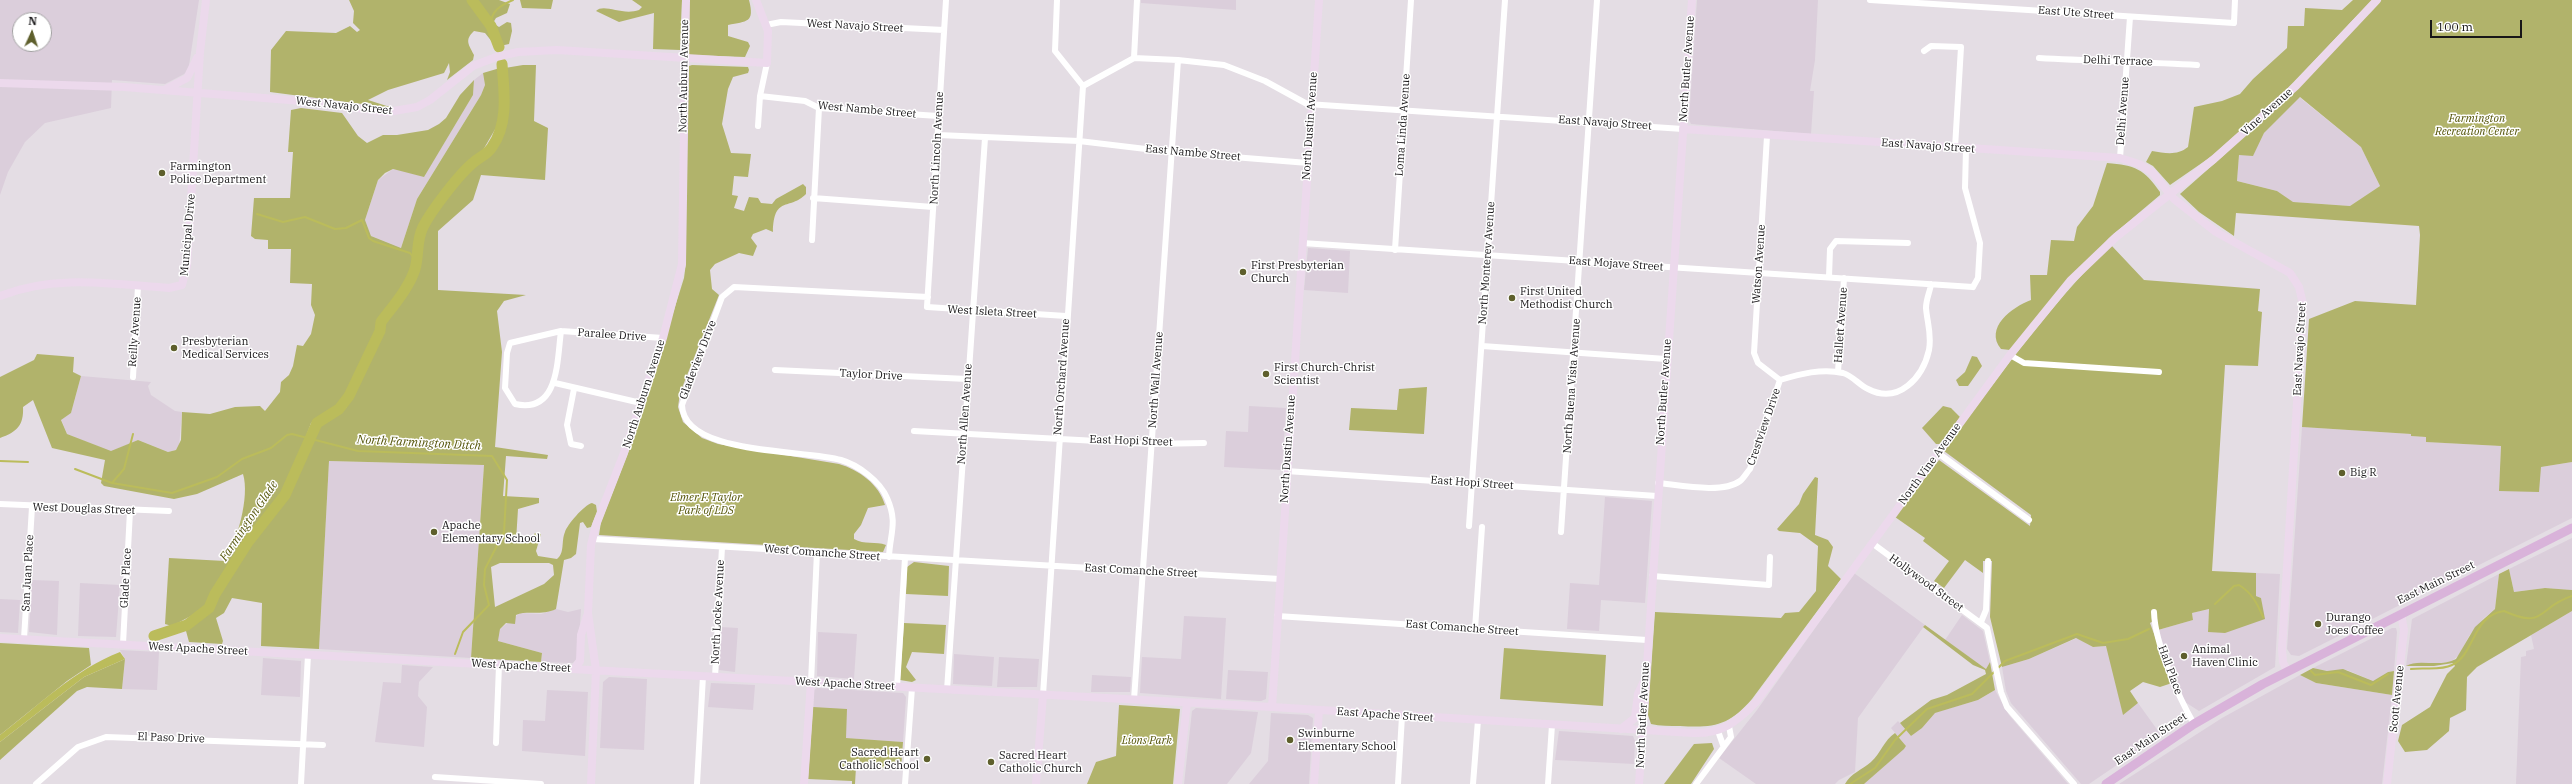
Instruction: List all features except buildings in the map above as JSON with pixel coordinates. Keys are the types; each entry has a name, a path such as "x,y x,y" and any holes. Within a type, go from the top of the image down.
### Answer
{"main road":[{"name":"Municipal Drive","path":"0,296 22,287 47,283 175,288 182,285 185,280 200,52 206,0"},
{"name":"North Auburn Avenue","path":"591,784 596,670 588,613 593,539 663,338 682,264 686,0"},
{"path":"756,0 766,25 768,36 767,63"},
{"name":"North Dustin Avenue","path":"1272,707 1286,471 1319,0"},
{"name":"North Butler Avenue","path":"1639,784 1647,640 1692,0"},
{"name":"Vine Avenue","path":"2147,211 2235,141 2296,86 2377,0"},
{"name":"West Navajo Street","path":"0,83 44,83 161,90 302,101 393,112 424,103 473,66 510,53 548,50 767,63"},
{"path":"161,90 178,85 188,78 200,52"},
{"name":"East Navajo Street","path":"1683,129 1767,136 2120,158 2139,164 2152,172 2169,194 2187,211 2223,236 2285,270 2297,282 2302,294 2303,313 2282,649 2283,662 2287,671"},
{"name":"North Vine Avenue","path":"1728,727 1756,702 2010,355 2070,282 2116,237 2147,211"},
{"name":"East Main Street","path":"2106,784 2194,724 2287,671 2572,528"},
{"path":"574,669 580,661 582,634 588,613"},
{"name":"Scott Avenue","path":"2387,784 2404,630 2400,614"},
{"name":"West Apache Street","path":"0,638 1043,695"},
{"path":"1621,729 1635,718 1638,694 1645,680"},
{"path":"804,784 811,682"},
{"name":"East Apache Street","path":"1043,695 1272,707 1701,734 1718,731 1728,727"},
{"name":"North Orchard Avenue","path":"1036,784 1043,695"},
{"path":"1178,784 1187,703"},
{"path":"1314,784 1319,710"}],"street":[{"name":"North Lincoln Avenue","path":"928,296 946,0"},
{"path":"1057,0 1055,51 1083,86 1134,58 1137,0"},
{"name":"Loma Linda Avenue","path":"1395,250 1411,0"},
{"name":"North Monterey Avenue","path":"1469,526 1505,0"},
{"name":"North Buena Vista Avenue","path":"1561,532 1581,262 1597,0"},
{"name":"East Ute Street","path":"1870,0 1936,2 2234,24 2235,0"},
{"name":"Delhi Avenue","path":"2120,158 2130,17"},
{"name":"West Navajo Street","path":"766,25 782,22 944,30"},
{"path":"1924,51 1932,46 1961,47 1955,148"},
{"name":"East Navajo Street","path":"1134,58 1178,60 1224,66 1265,81 1305,103 1312,104 1683,129"},
{"name":"Delhi Terrace","path":"2039,58 2197,65"},
{"name":"North Wall Avenue","path":"1134,700 1178,60"},
{"path":"758,126 760,96 767,63"},
{"name":"North Orchard Avenue","path":"1043,695 1058,437 1083,86"},
{"name":"West Nambe Street","path":"760,96 805,101 819,108 938,116"},
{"path":"812,240 813,198 819,108"},
{"path":"938,135 1079,141"},
{"name":"Watson Avenue","path":"1767,136 1754,353 1758,363 1780,380"},
{"name":"North Allen Avenue","path":"947,690 963,433 985,138"},
{"name":"East Nambe Street","path":"1079,141 1171,152 1308,163"},
{"path":"1931,284 1974,288 1978,278 1980,243 1965,188 1966,148"},
{"path":"813,198 933,208"},
{"path":"1829,277 1830,249 1836,241 1908,243"},
{"name":"East Mojave Street","path":"1302,243 1931,284"},
{"name":"Hallett Avenue","path":"1838,372 1844,278"},
{"name":"Crestview Drive","path":"1658,483 1715,487 1728,486 1741,481 1750,469 1780,380 1811,372 1838,372 1849,376 1869,390 1881,393 1899,392 1910,386 1920,372 1928,351 1931,332 1926,308 1931,284"},
{"name":"Reilly Avenue","path":"133,377 138,286"},
{"name":"Gladeview Drive","path":"889,557 894,527 886,496 876,482 841,460 711,440 687,422 682,404 722,297 730,289 747,286 928,296"},
{"name":"West Isleta Street","path":"928,296 927,307 1066,316"},
{"path":"561,332 555,383 574,389 641,403"},
{"name":"Paralee Drive","path":"555,383 540,402 527,406 515,404 505,388 507,353 510,343 561,332 663,338"},
{"path":"1482,346 1666,359"},
{"path":"2010,355 2024,363 2160,372"},
{"name":"Taylor Drive","path":"774,370 967,379"},
{"path":"574,389 567,425 570,444 581,446"},
{"name":"East Hopi Street","path":"914,430 1058,437 1152,444 1204,443"},
{"path":"1938,453 2029,520"},
{"name":"East Hopi Street","path":"1286,471 1657,496"},
{"name":"West Douglas Street","path":"0,504 32,507 169,511"},
{"name":"San Juan Place","path":"24,639 32,507"},
{"name":"Glade Place","path":"123,644 130,511"},
{"path":"1475,630 1482,527"},
{"name":"West Comanche Street","path":"593,539 1051,566"},
{"name":"Hollywood Street","path":"1872,543 1981,622"},
{"name":"North Locke Avenue","path":"715,677 722,547"},
{"path":"811,682 817,552"},
{"path":"1652,576 1769,585 1770,557"},
{"path":"897,687 905,558"},
{"path":"1988,561 1986,610 1981,622 1988,631 2001,692 2007,707 2074,784"},
{"name":"East Comanche Street","path":"1051,566 1280,579"},
{"name":"Hall Place","path":"2154,612 2154,624 2162,649 2180,696 2194,724"},
{"name":"East Comanche Street","path":"1277,616 1647,640"},
{"path":"301,784 308,654"},
{"path":"496,743 499,665"},
{"name":"North Locke Avenue","path":"697,784 703,676"},
{"path":"905,784 912,688"},
{"path":"1398,784 1402,716"},
{"path":"1473,784 1478,720"},
{"path":"1548,784 1552,725"},
{"path":"1696,784 1723,745 1732,736 1728,727"},
{"path":"1718,731 1723,745"},
{"name":"El Paso Drive","path":"36,784 78,747 106,736 322,745"},
{"path":"435,777 492,783 541,784"}],"shaded area":[{"path":"0,0 199,0 188,72 165,84 112,80 111,108 45,123 25,142 8,172 0,195"},
{"path":"1141,0 1236,0 1236,10 1141,3"},
{"path":"1697,0 1818,0 1815,60 1810,91 1814,91 1811,134 1691,124 1689,120"},
{"path":"483,73 485,85 481,95 417,199 401,248 371,236 365,220 378,180 393,169 424,176 473,95 474,80"},
{"path":"2299,97 2361,147 2380,186 2350,206 2292,202 2277,191 2237,181 2239,155 2253,155 2264,133"},
{"path":"1308,248 1350,251 1348,293 1304,290"},
{"path":"81,376 151,382 148,386 151,395 175,411 182,412 179,447 176,450 168,452 138,440 111,452 67,434 61,419 71,413"},
{"path":"1249,406 1286,408 1282,470 1224,467 1226,431 1248,432"},
{"path":"2302,427 2411,434 2411,436 2427,437 2427,442 2501,446 2499,491 2541,467 2572,462 2572,518 2299,656 2291,655 2287,649"},
{"path":"329,461 484,465 471,658 319,649"},
{"path":"1605,497 1652,501 1645,603 1601,600 1599,631 1567,629 1570,583 1599,585"},
{"path":"2572,538 2572,590 2545,588 2514,592 2509,569"},
{"path":"1854,573 1925,625 1858,718 1855,772 1839,780 1835,784 1756,784 1719,758 1757,710"},
{"path":"2256,573 2280,574 2275,667 2199,711 2185,702 2158,630 2193,620 2192,613 2209,609 2208,632 2264,619 2261,598 2256,596 2255,591"},
{"path":"2499,574 2495,609 2484,618 2469,636 2459,655 2452,661 2438,664 2406,666 2412,619"},
{"path":"32,580 59,581 57,635 29,632"},
{"path":"80,583 120,585 116,637 78,636"},
{"path":"0,599 20,600 18,633 0,632"},
{"path":"556,609 568,612 581,609 578,657 573,663 541,662 542,653 498,641 500,629 520,613 541,614"},
{"path":"2572,611 2572,784 2516,784 2521,657 2526,656 2526,651 2534,649 2531,635"},
{"path":"1962,615 1983,631 1990,662 1986,669 1945,640"},
{"path":"1184,616 1226,618 1221,699 1140,693 1142,657 1181,659"},
{"path":"721,627 738,628 735,672 719,670"},
{"path":"2392,628 2396,628 2397,632 2394,671 2388,672 2373,681 2347,670 2327,671 2313,668"},
{"path":"818,632 857,634 854,679 817,676"},
{"path":"2077,638 2093,647 2107,646 2123,714 2138,703 2161,735 2089,784 2081,784 2011,703 2006,691 2002,667 2029,659"},
{"path":"120,650 159,652 157,690 122,689 125,659"},
{"path":"120,652 125,659 84,677 0,742 0,735 57,689 87,668"},
{"path":"954,654 994,657 992,686 953,684"},
{"path":"999,657 1039,659 1037,687 997,687"},
{"path":"263,658 301,661 300,697 261,695"},
{"path":"402,665 433,667 419,682 418,696 427,707 424,747 375,742 383,682 401,683"},
{"path":"1228,670 1268,672 1266,699 1261,701 1226,699"},
{"path":"1092,675 1131,677 1130,692 1091,692"},
{"path":"2300,675 2316,683 2392,695 2382,784 2119,784 2222,718"},
{"path":"609,677 647,679 644,750 600,748 603,682"},
{"path":"711,683 755,685 753,710 708,707"},
{"path":"817,688 903,693 906,697 903,742 845,738 813,707 814,690"},
{"path":"547,690 588,692 585,756 522,751 523,720 545,721"},
{"path":"1995,690 2009,715 2068,784 1864,784 1906,746 1891,728 1898,721 1911,736 1934,713 1978,700"},
{"path":"1196,708 1258,712 1251,753 1227,784 1184,784 1192,711"},
{"name":"Swinburne Elementary School","path":"1271,713 1308,715 1313,718 1309,784 1249,784 1268,761"},
{"path":"1559,731 1633,736 1635,741 1634,764 1555,760"}],"green space":[{"path":"349,0 468,0 487,24 497,48 485,33 474,31 468,40 474,55 473,60 447,80 450,72 449,63 444,73 388,90 368,100 393,108 270,92 271,50 286,31 336,33 350,26 357,32 360,30 353,23 354,11"},
{"path":"474,0 499,0 510,4 507,13 496,18 493,23 499,27 507,22 511,23 512,31 509,44 500,46 492,25"},
{"path":"520,0 553,0 551,9 522,8"},
{"path":"632,0 682,0 680,50 653,49 654,13 619,22 596,11 604,8 626,12 639,10 642,7"},
{"path":"689,0 749,0 751,13 748,20 728,25 728,36 748,42 750,46 745,57 690,55 688,52"},
{"path":"2353,0 2372,0 2284,92 2212,156 2170,185 2153,166 2146,162 2152,151 2175,153 2188,147 2194,107 2222,101 2240,94 2253,79 2287,48 2288,26 2304,26 2305,8 2342,10"},
{"name":"Farmington Recreation Center","path":"2381,0 2572,0 2572,462 2541,467 2539,492 2499,491 2501,446 2426,442 2426,437 2411,436 2411,434 2302,427 2309,319 2355,301 2416,305 2420,235 2419,226 2236,213 2234,236 2199,212 2180,194 2223,156","holes":["2300,97 2361,147 2380,186 2350,206 2293,202 2277,191 2237,181 2239,155 2253,156 2264,133"]},
{"path":"523,65 536,65 534,121 548,128 545,180 481,175 473,200 438,231 438,290 526,295 504,301 497,311 502,352 495,447 548,455 547,459 506,456 503,496 539,498 539,503 518,509 516,541 529,542 535,533 541,534 536,551 538,556 557,559 561,554 566,529 585,507 592,503 596,505 597,512 591,527 587,528 583,522 580,523 576,554 571,558 564,560 556,609 545,612 516,615 515,624 506,623 500,629 498,641 542,653 541,662 471,658 484,465 329,461 319,649 261,646 262,603 232,598 224,613 216,618 223,641 222,644 189,642 186,631 182,629 199,621 210,612 215,597 249,543 288,493 315,428 346,408 365,365 378,345 383,323 413,277 419,260 422,235 428,222 464,176 494,149 501,135 507,114 505,68","holes":["500,563 549,563 553,565 554,575 544,584 495,607 491,567"]},
{"name":"Elmer F. Taylor Park of LDS","path":"689,66 748,67 749,70 748,73 733,77 728,89 722,124 731,153 751,154 748,177 734,176 732,195 738,196 734,208 744,211 749,197 758,198 761,203 772,204 776,199 803,184 806,187 806,194 800,199 779,208 774,220 773,232 766,229 753,234 751,238 757,246 753,256 739,253 715,264 710,270 712,289 719,295 680,393 678,407 683,422 702,438 718,444 839,464 861,474 873,484 882,497 885,505 868,508 861,525 854,534 854,539 862,542 886,545 883,552 599,535 601,522 635,435 684,278 686,263 685,158"},
{"path":"500,68 502,107 497,126 483,150 459,173 421,225 416,238 413,270 380,320 377,332 349,395 335,409 311,423 284,495 247,542 215,588 204,609 172,626 165,624 169,558 225,561 238,531 244,506 245,484 243,474 197,494 174,499 104,486 101,483 105,460 52,448 33,400 23,407 21,423 18,427 11,433 0,438 0,377 34,360 37,354 74,357 73,372 81,376 71,413 61,420 67,434 111,451 138,440 168,452 176,450 181,440 182,412 210,414 235,407 260,406 265,411 280,392 281,382 289,375 293,366 297,345 303,346 311,334 315,315 311,305 312,284 290,283 291,249 268,249 268,240 255,239 251,236 254,198 290,198 293,152 288,152 291,110 301,108 342,113 358,136 367,143 383,135 397,135 428,130 439,124 446,118 460,95 474,80 473,95 424,177 393,169 385,173 378,180 365,220 371,236 401,248 417,199 481,95 485,85 483,73"},
{"path":"2107,163 2125,165 2144,173 2160,192 2160,195 2109,238 2010,350 2001,349 1997,341 1996,333 1998,326 2002,319 2009,313 2031,300 2030,275 2047,275 2051,240 2074,241 2077,227 2093,206"},
{"path":"2111,245 2144,280 2260,289 2258,311 2262,312 2258,366 2225,365 2212,571 2256,573 2256,596 2261,598 2265,619 2225,633 2208,632 2209,609 2192,613 2193,620 2158,630 2156,619 2150,623 2172,683 2160,687 2143,682 2130,691 2138,703 2123,715 2106,646 2093,647 2076,638 2029,659 2002,667 1990,617 1992,561 1983,561 1983,573 1965,560 1944,588 1934,581 1949,561 1923,541 1925,538 1895,517 1939,460 2030,526 2031,515 1944,451 2003,371 2044,319 2065,294"},
{"path":"1972,356 1977,357 1982,366 1968,386 1959,386 1956,380 1965,372"},
{"path":"1427,387 1424,434 1349,430 1351,408 1397,410 1399,389"},
{"path":"1943,406 1951,408 1960,417 1940,444 1936,444 1922,428"},
{"path":"1815,477 1818,478 1815,535 1828,540 1833,547 1828,566 1841,579 1752,699 1736,715 1720,723 1702,726 1665,726 1651,724 1648,715 1655,612 1781,618 1785,613 1799,612 1816,591 1818,546 1800,533 1779,531 1777,529 1799,504 1803,494"},
{"path":"914,562 949,566 948,596 906,594 907,567"},
{"path":"2509,569 2514,592 2545,588 2572,590 2572,611 2477,667 2467,677 2466,710 2450,718 2449,731 2427,750 2405,752 2398,741 2402,725 2430,707 2447,674 2455,666 2453,663 2434,666 2406,666 2417,663 2443,663 2456,659 2475,627 2495,609 2499,574"},
{"path":"904,623 946,625 944,654 912,652 906,667 916,680 912,682 900,680"},
{"path":"1925,625 1986,669 1990,662 1995,690 1978,700 1935,713 1922,728 1911,736 1900,723 1931,700 1947,695 1986,674 1985,670 1973,665 1923,627"},
{"path":"0,643 89,648 91,665 67,681 0,735"},
{"path":"1504,648 1606,655 1603,706 1500,699"},
{"path":"125,659 122,689 87,687 77,691 0,760 0,742 84,677"},
{"path":"2313,668 2327,671 2343,669 2373,681 2388,672 2394,671 2392,695 2316,683 2300,675"},
{"name":"Lions Park","path":"1119,705 1180,709 1173,784 1087,784 1096,762 1116,756"},
{"path":"813,707 847,709 846,738 903,742 901,769 856,767 855,784 852,784 852,781 808,779"},
{"path":"1895,733 1906,746 1904,749 1864,784 1845,784 1853,774 1871,762 1888,739"},
{"path":"1712,743 1714,749 1691,784 1664,784 1694,744"}],"waterway":[{"name":"Farmington Glade","path":"472,0 491,26 499,47"},
{"path":"491,26 494,12 504,4 513,0"},
{"name":"Farmington Glade","path":"154,636 187,625 209,608 215,594 248,542 285,495 317,423 339,409 349,396 380,331 381,322 409,283 415,269 419,238 427,220 453,184 474,162 488,152 497,138 501,128 504,107 502,64"},
{"path":"257,214 283,222 305,217 335,229 346,228 362,220 369,238 373,241 410,253 416,261"},
{"path":"112,483 124,469 133,434"},
{"name":"North Farmington Ditch","path":"75,469 112,483 172,493 217,477 242,459 271,448 287,435 292,434 358,451 492,456 507,480 504,532 485,569 484,585 489,605 463,632 455,654"},
{"name":"North Farmington Ditch","path":"0,461 28,462"},
{"name":"North Farmington Ditch","path":"2215,604 2234,586 2239,585 2254,599 2263,617"},
{"name":"North Farmington Ditch","path":"2411,669 2442,668 2452,665 2460,660 2480,627 2494,614 2504,611 2518,616 2535,618 2561,601 2572,596"},
{"name":"North Farmington Ditch","path":"1997,669 2005,661 2077,634 2103,643 2128,639 2149,629"},
{"name":"North Farmington Ditch","path":"2311,671 2315,675 2338,672 2371,685 2388,674"},
{"name":"North Farmington Ditch","path":"1850,784 1875,768 1895,740 1927,709 1972,694 1994,672"}],"place":[{"name":"Farmington Police Department","path":"162,173"},
{"name":"First Presbyterian Church","path":"1243,272"},
{"name":"First United Methodist Church","path":"1512,298"},
{"name":"Presbyterian Medical Services","path":"174,348"},
{"name":"First Church-Christ Scientist","path":"1266,374"},
{"name":"Big R","path":"2342,473"},
{"name":"Apache Elementary School","path":"434,532"},
{"name":"Durango Joes Coffee","path":"2318,624"},
{"name":"Animal Haven Clinic","path":"2184,656"},
{"name":"Swinburne Elementary School","path":"1290,740"},
{"name":"Sacred Heart Catholic School","path":"927,759"},
{"name":"Sacred Heart Catholic Church","path":"991,762"}]}
